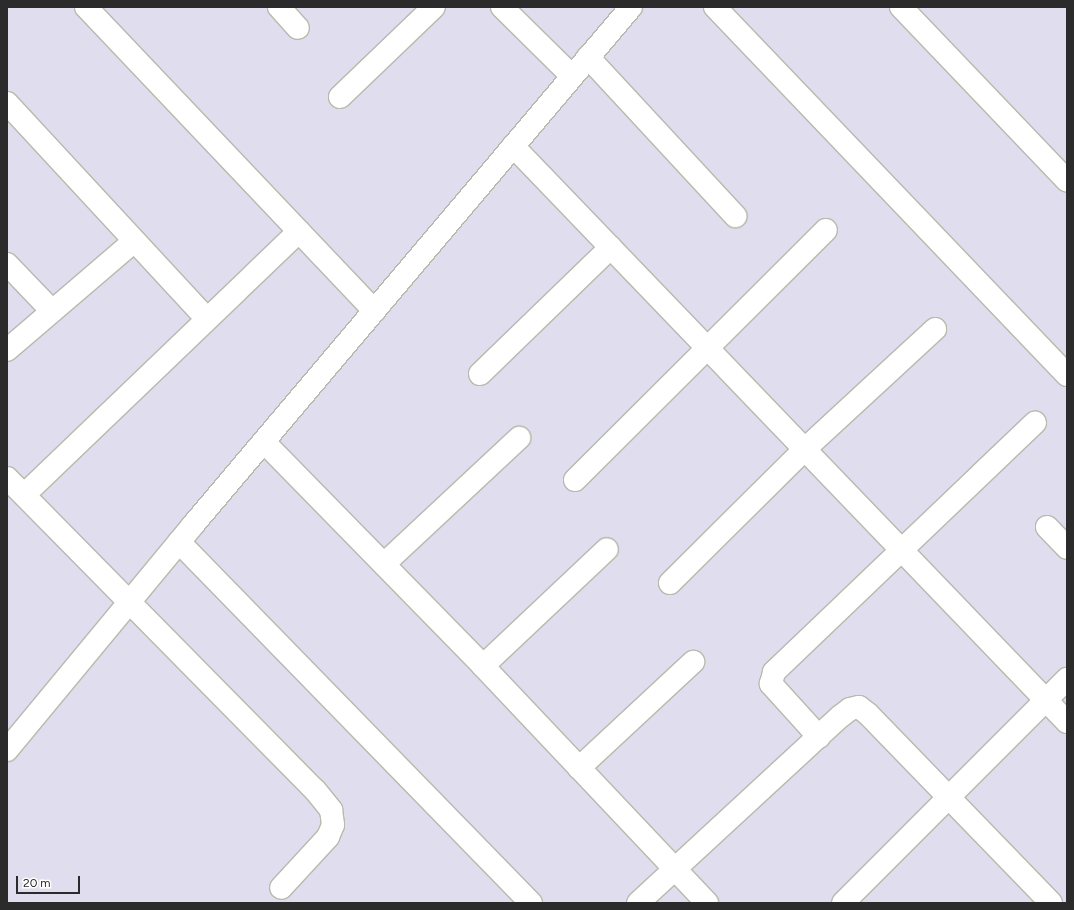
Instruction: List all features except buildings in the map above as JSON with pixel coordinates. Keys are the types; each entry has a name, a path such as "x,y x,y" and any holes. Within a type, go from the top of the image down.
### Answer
{"street":[{"path":"86,7 374,311"},
{"path":"279,7 298,28"},
{"path":"340,97 434,7"},
{"path":"502,7 572,76"},
{"path":"7,750 179,542 631,7"},
{"path":"715,7 1067,375"},
{"path":"901,7 1067,182"},
{"path":"588,57 735,216"},
{"path":"7,103 207,319"},
{"path":"513,146 1067,722"},
{"path":"575,480 826,230"},
{"path":"24,495 299,231"},
{"path":"7,350 134,241"},
{"path":"480,374 610,247"},
{"path":"7,264 52,311"},
{"path":"670,583 805,449 935,329"},
{"path":"819,737 771,684 774,672 1035,423"},
{"path":"384,564 519,438"},
{"path":"264,442 483,666 707,903"},
{"path":"7,478 310,785 331,810 333,825 328,837 281,888"},
{"path":"1047,527 1067,548"},
{"path":"179,542 531,903"},
{"path":"483,666 607,549"},
{"path":"579,768 693,662"},
{"path":"843,903 1067,679"},
{"path":"638,903 850,709 859,707 868,714 1051,903"}]}
